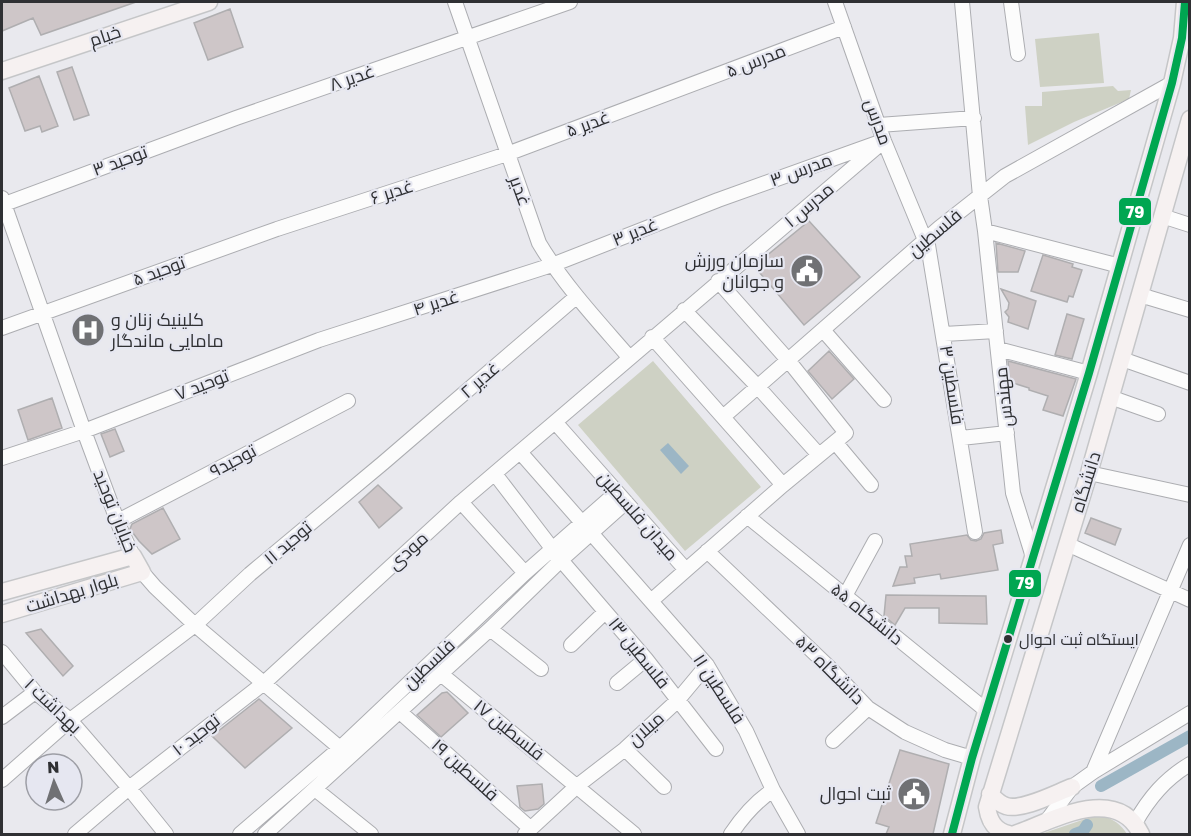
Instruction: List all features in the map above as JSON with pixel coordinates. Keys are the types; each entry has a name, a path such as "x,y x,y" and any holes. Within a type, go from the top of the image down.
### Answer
{"main road":[{"name":"خیام","path":"2,71 209,2"},
{"path":"1186,2 1190,8"},
{"name":"دانشگاه","path":"952,834 972,758 1034,559 1172,83 1182,38 1186,2"},
{"name":"دانشگاه","path":"1009,834 994,827 988,817 987,807 990,794 1089,473 1190,119"},
{"name":"خیابان توحید","path":"133,556 142,572"},
{"name":"بلوار بهداشت","path":"2,592 133,556"},
{"name":"بلوار بهداشت","path":"2,614 142,572"},
{"path":"990,794 999,803 1009,807 1018,807 1072,788"},
{"path":"1015,834 1064,815 1098,808 1123,814 1138,829"}],"street":[{"name":"غدیر","path":"455,2 539,243 576,297 629,357"},
{"name":"غدیر ۸","path":"236,118 570,2"},
{"name":"مدرس","path":"835,2 884,141 926,239"},
{"name":"مهندس","path":"962,2 980,196 986,231 1014,500 1034,559"},
{"path":"1011,2 1018,54"},
{"name":"مدرس ۵","path":"668,94 844,27"},
{"name":"فلسطین","path":"723,417 926,239 1005,176 1172,83"},
{"name":"غدیر ۵","path":"507,154 668,94"},
{"name":"توحید ۳","path":"2,202 236,118"},
{"path":"879,125 974,118"},
{"name":"مدرس ۳","path":"718,200 884,141"},
{"name":"مدرس ۱","path":"652,337 884,141"},
{"name":"غدیر ۶","path":"277,229 507,154"},
{"name":"غدیر ۳","path":"552,265 718,200"},
{"name":"خیابان توحید","path":"2,202 84,431 133,556"},
{"path":"1162,216 1190,225"},
{"name":"توحید ۵","path":"2,328 277,229"},
{"path":"986,231 1120,266"},
{"name":"فلسطین ۳","path":"926,239 944,334 975,532"},
{"name":"غدیر ۴","path":"319,340 552,265"},
{"path":"718,281 788,360"},
{"path":"1140,295 1190,310"},
{"name":"غدیر ۲","path":"383,463 576,297"},
{"path":"684,310 819,455"},
{"path":"823,330 884,400"},
{"path":"944,334 996,331"},
{"path":"555,422 652,337 783,485"},
{"name":"توحید ۷","path":"2,458 84,431 319,340"},
{"path":"998,349 1089,373"},
{"path":"1122,359 1190,383"},
{"name":"میدان فلسطین","path":"555,422 686,570 846,433 788,360"},
{"path":"1110,397 1158,414"},
{"name":"توحید۹","path":"118,521 348,401"},
{"name":"مودی","path":"264,683 461,502 555,422"},
{"path":"961,438 1007,433"},
{"path":"835,442 871,485"},
{"name":"فلسطین ۱۱","path":"520,452 707,665 747,731 773,790 798,834"},
{"name":"توحید ۱۱","path":"2,780 70,720 195,625 250,574 383,463"},
{"path":"1089,473 1190,495"},
{"name":"فلسطین ۱۳","path":"495,474 557,554 646,659 716,749"},
{"name":"فلسطین","path":"240,834 260,831 315,789 490,629 557,554 622,497"},
{"path":"461,502 525,573"},
{"name":"دانشگاه ۵۵","path":"747,516 987,711"},
{"path":"845,596 875,541"},
{"path":"1067,544 1190,600"},
{"path":"1093,772 1190,544"},
{"name":"دانشگاه ۵۳","path":"707,551 830,668 868,708 905,732 945,750 972,758"},
{"name":"فلسطین","path":"260,831 340,747 525,573 557,554"},
{"path":"651,601 686,570"},
{"name":"خیابان توحید","path":"142,572 155,588 195,625 340,747"},
{"path":"571,645 605,612"},
{"path":"490,629 541,669"},
{"name":"بهداشت ۱","path":"2,652 35,692 70,720 166,834"},
{"path":"617,683 646,659"},
{"name":"میلان","path":"528,832 577,786 625,749 677,701 707,665"},
{"name":"فلسطین ۱۷","path":"441,674 634,834"},
{"name":"توحید ۱۰","path":"75,834 129,788 264,683"},
{"path":"2,717 35,692"},
{"path":"833,741 868,708"},
{"name":"فلسطین ۱۹","path":"400,712 528,832"},
{"path":"1044,824 1072,788 1093,772 1190,713"},
{"path":"625,749 664,787"},
{"path":"1138,829 1146,804 1155,791 1190,764"},
{"path":"315,789 371,834"},
{"path":"731,834 756,803 773,790"}],"shaded area":[{"path":"1099,33 1104,83 1040,87 1035,39"},
{"path":"1113,86 1118,91 1131,90 1129,99 1074,122 1028,145 1025,106 1042,106 1042,92"},
{"path":"653,361 761,487 685,551 578,425"},
{"path":"1101,815 1116,822 1127,834 1041,834 1091,817"}],"water":[{"path":"668,443 689,466 681,474 660,450"}],"building":[{"path":"2,2 136,2 41,35 33,18 2,31"},
{"path":"230,9 243,47 208,60 194,23"},
{"path":"72,67 89,115 74,120 57,72"},
{"path":"39,76 58,126 42,132 40,126 25,131 9,88"},
{"name":"سازمان ورزش و جوانان","path":"809,221 860,277 804,325 754,266"},
{"path":"996,243 1025,251 1018,272 998,272"},
{"path":"1043,255 1073,264 1072,267 1082,270 1073,297 1069,296 1067,302 1031,291"},
{"path":"1001,289 1036,301 1028,329 1008,322 1009,317 1005,312 1009,303"},
{"path":"1067,314 1084,319 1072,359 1055,355"},
{"path":"829,351 854,379 832,399 808,371"},
{"path":"1008,361 1076,379 1063,416 1043,410 1048,396 1010,382"},
{"path":"52,398 62,428 28,440 18,410"},
{"path":"115,429 124,451 110,457 101,434"},
{"path":"378,485 402,508 379,528 359,502"},
{"path":"163,508 180,539 152,554 130,529 132,524"},
{"path":"1091,518 1121,529 1115,545 1085,533"},
{"path":"1001,530 1003,543 993,545 998,570 941,579 940,574 914,578 915,583 893,586 900,567 907,567 905,556 912,556 910,544 967,535 971,540 976,541 981,539 984,533"},
{"path":"886,595 986,596 987,624 939,623 939,608 905,608 895,625 884,616"},
{"path":"41,629 73,666 63,676 26,633"},
{"path":"447,692 468,713 441,737 417,715 442,693"},
{"path":"259,699 292,728 245,768 212,736"},
{"name":"ثبت احوال","path":"900,750 949,764 933,834 886,834 889,827 876,823"},
{"path":"542,784 544,804 538,809 525,811 520,807 517,786"}],"waterway":[{"path":"1101,786 1190,736"},
{"path":"1075,834 1083,831 1087,825"}],"transit line":[{"name":"79","path":"952,834 972,758 1089,373 1172,83 1182,38 1185,2"}],"place":[{"name":"سازمان ورزش و جوانان","path":"807,271"},
{"name":"کلینیک زنان و مامایی ماندگار","path":"88,330"},
{"name":"ایستگاه ثبت احوال","path":"1008,639"},
{"name":"ثبت احوال","path":"914,794"}]}
